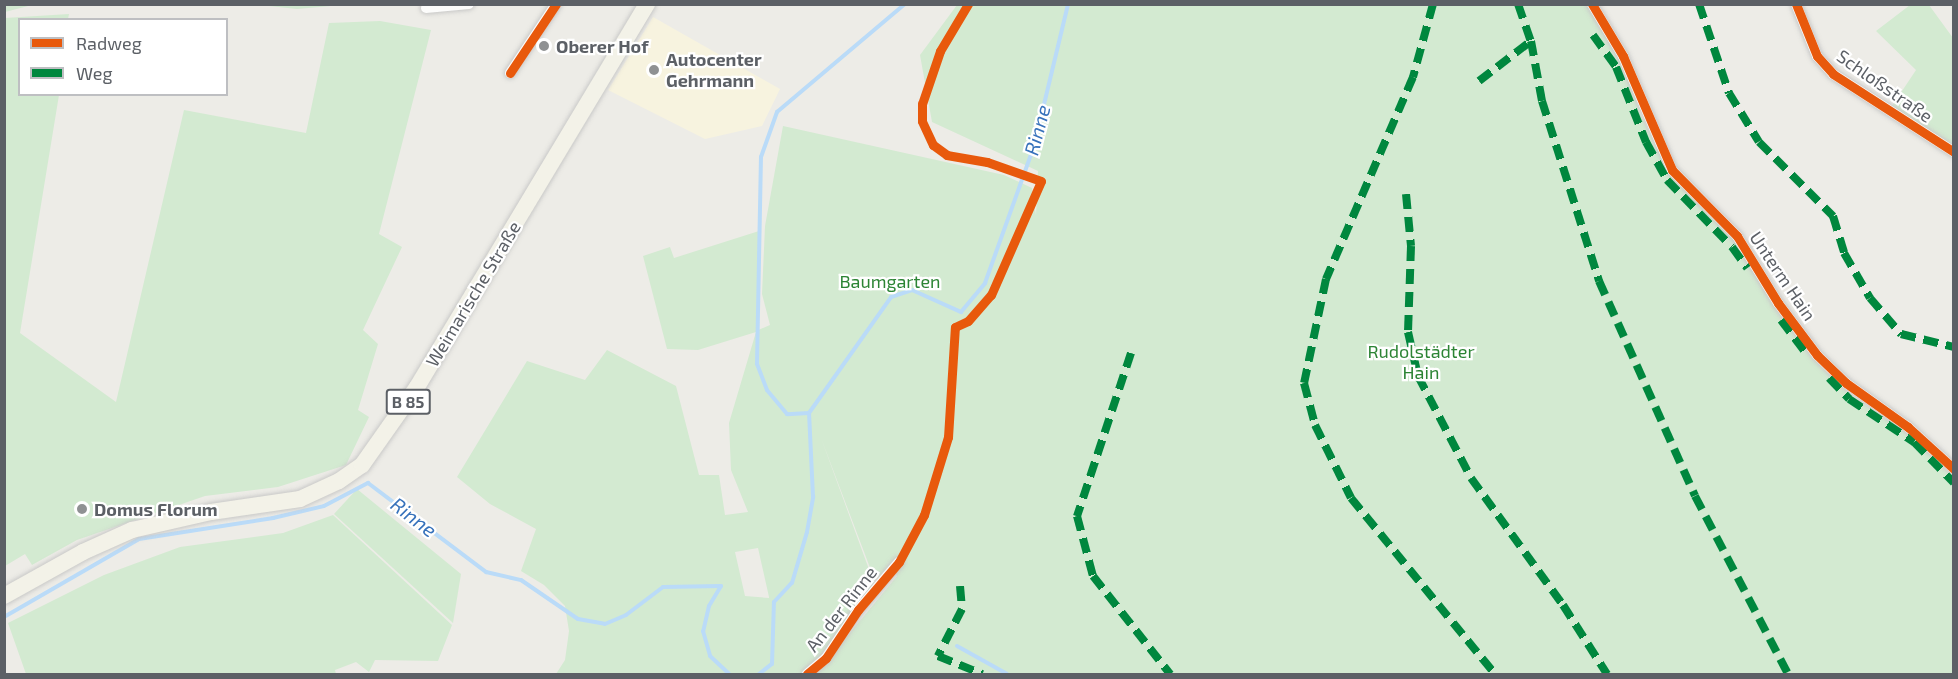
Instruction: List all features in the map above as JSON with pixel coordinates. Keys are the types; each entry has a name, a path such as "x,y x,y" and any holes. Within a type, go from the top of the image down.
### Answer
{"main road":[{"name":"Weimarische Straße","path":"4,596 83,552 132,530 211,512 300,499 339,481 362,465 392,428 647,4"}],"street":[{"path":"426,8 469,4"},
{"path":"510,73 556,4"},
{"name":"Unterm Hain","path":"1592,4 1623,57 1672,170 1737,236 1778,303 1817,355 1846,383 1908,427 1953,469"},
{"name":"Schloßstraße","path":"1796,4 1817,56 1833,74 1953,152"},
{"name":"An der Rinne","path":"807,675 826,658 858,610 899,562"}],"shaded area":[{"path":"653,17 780,89 762,126 705,139 608,90"}],"green space":[{"path":"5,4 32,5 5,12"},
{"path":"342,4 297,9 260,5"},
{"name":"Rudolstädter Hain","path":"957,5 1589,5 1621,57 1640,113 1669,173 1744,251 1821,366 1849,394 1912,437 1953,477 1953,674 816,674 897,576 890,565 875,581 821,438 874,583 821,655 800,674 556,674 565,660 569,631 565,606 544,585 521,571 536,529 490,504 457,477 527,361 585,380 607,350 676,386 699,475 719,475 725,515 748,512 731,470 729,423 756,332 698,350 667,349 643,256 670,247 674,258 759,231 756,331 770,325 762,294 765,226 783,126 1004,175 1032,188 1036,215 1038,171 932,122 920,55","holes":["758,548 769,598 745,596 735,552"]},
{"path":"1910,5 1929,5 1953,38 1953,146 1892,106 1916,70 1876,31"},
{"path":"69,14 68,18 18,18 18,96 59,96 20,333 116,402 184,110 306,133 329,23 380,21 431,30 379,234 402,247 363,330 378,344 358,410 369,417 346,465 278,487 205,496 77,540 32,565 25,554 5,566 5,18"},
{"path":"357,489 461,574 453,623 334,514"},
{"path":"333,515 452,625 438,661 375,660 369,672 356,662 335,670 336,674 26,674 8,623 104,575 180,547 283,533"}],"waterway":[{"name":"Rinne","path":"809,413 787,414 767,390 757,364 761,157 777,112 905,4"},
{"name":"Rinne","path":"759,674 772,664 774,602 792,583 807,532 813,497 809,413 891,297 912,290 961,312 985,283 1034,146 1068,4"},
{"name":"Rinne","path":"4,617 139,539 273,518 324,506 368,483 486,572 521,580 578,619 605,624 626,615 663,587 721,586 709,606 703,631 710,656 729,674"},
{"path":"957,646 1007,674"}],"marked path":[{"path":"1433,4 1413,77 1326,279 1304,383 1315,425 1351,498 1495,674"},
{"path":"1518,4 1531,41 1542,101 1599,281 1695,496 1788,674"},
{"path":"1699,4 1729,93 1759,142 1833,216 1844,253 1870,298 1901,334 1954,347"},
{"path":"1593,35 1616,67 1646,142 1667,180 1732,247 1747,268"},
{"path":"1479,81 1531,41"},
{"path":"1406,194 1411,246 1408,332 1418,376 1471,478 1563,605 1607,674"},
{"path":"1781,320 1804,351"},
{"path":"1131,353 1077,516 1093,576 1170,674"},
{"path":"1829,378 1849,399 1914,442 1954,483"},
{"path":"960,586 962,609 938,656 982,674"}],"cycle path":[{"path":"510,73 556,4"},
{"path":"807,674 826,658 858,610 899,562 924,515 948,437 955,327 968,321 991,295 1041,181 987,162 947,155 933,145 922,121 922,104 940,51 968,4"},
{"path":"1592,4 1623,56 1672,170 1737,236 1778,303 1817,355 1846,383 1908,427 1954,469"},
{"path":"1796,4 1817,56 1833,74 1954,152"}],"place":[{"name":"Oberer Hof","path":"544,46"},
{"name":"Autocenter Gehrmann","path":"654,70"},
{"name":"Domus Florum","path":"82,509"}],"park label":[{"name":"Baumgarten","path":"890,281"}]}
